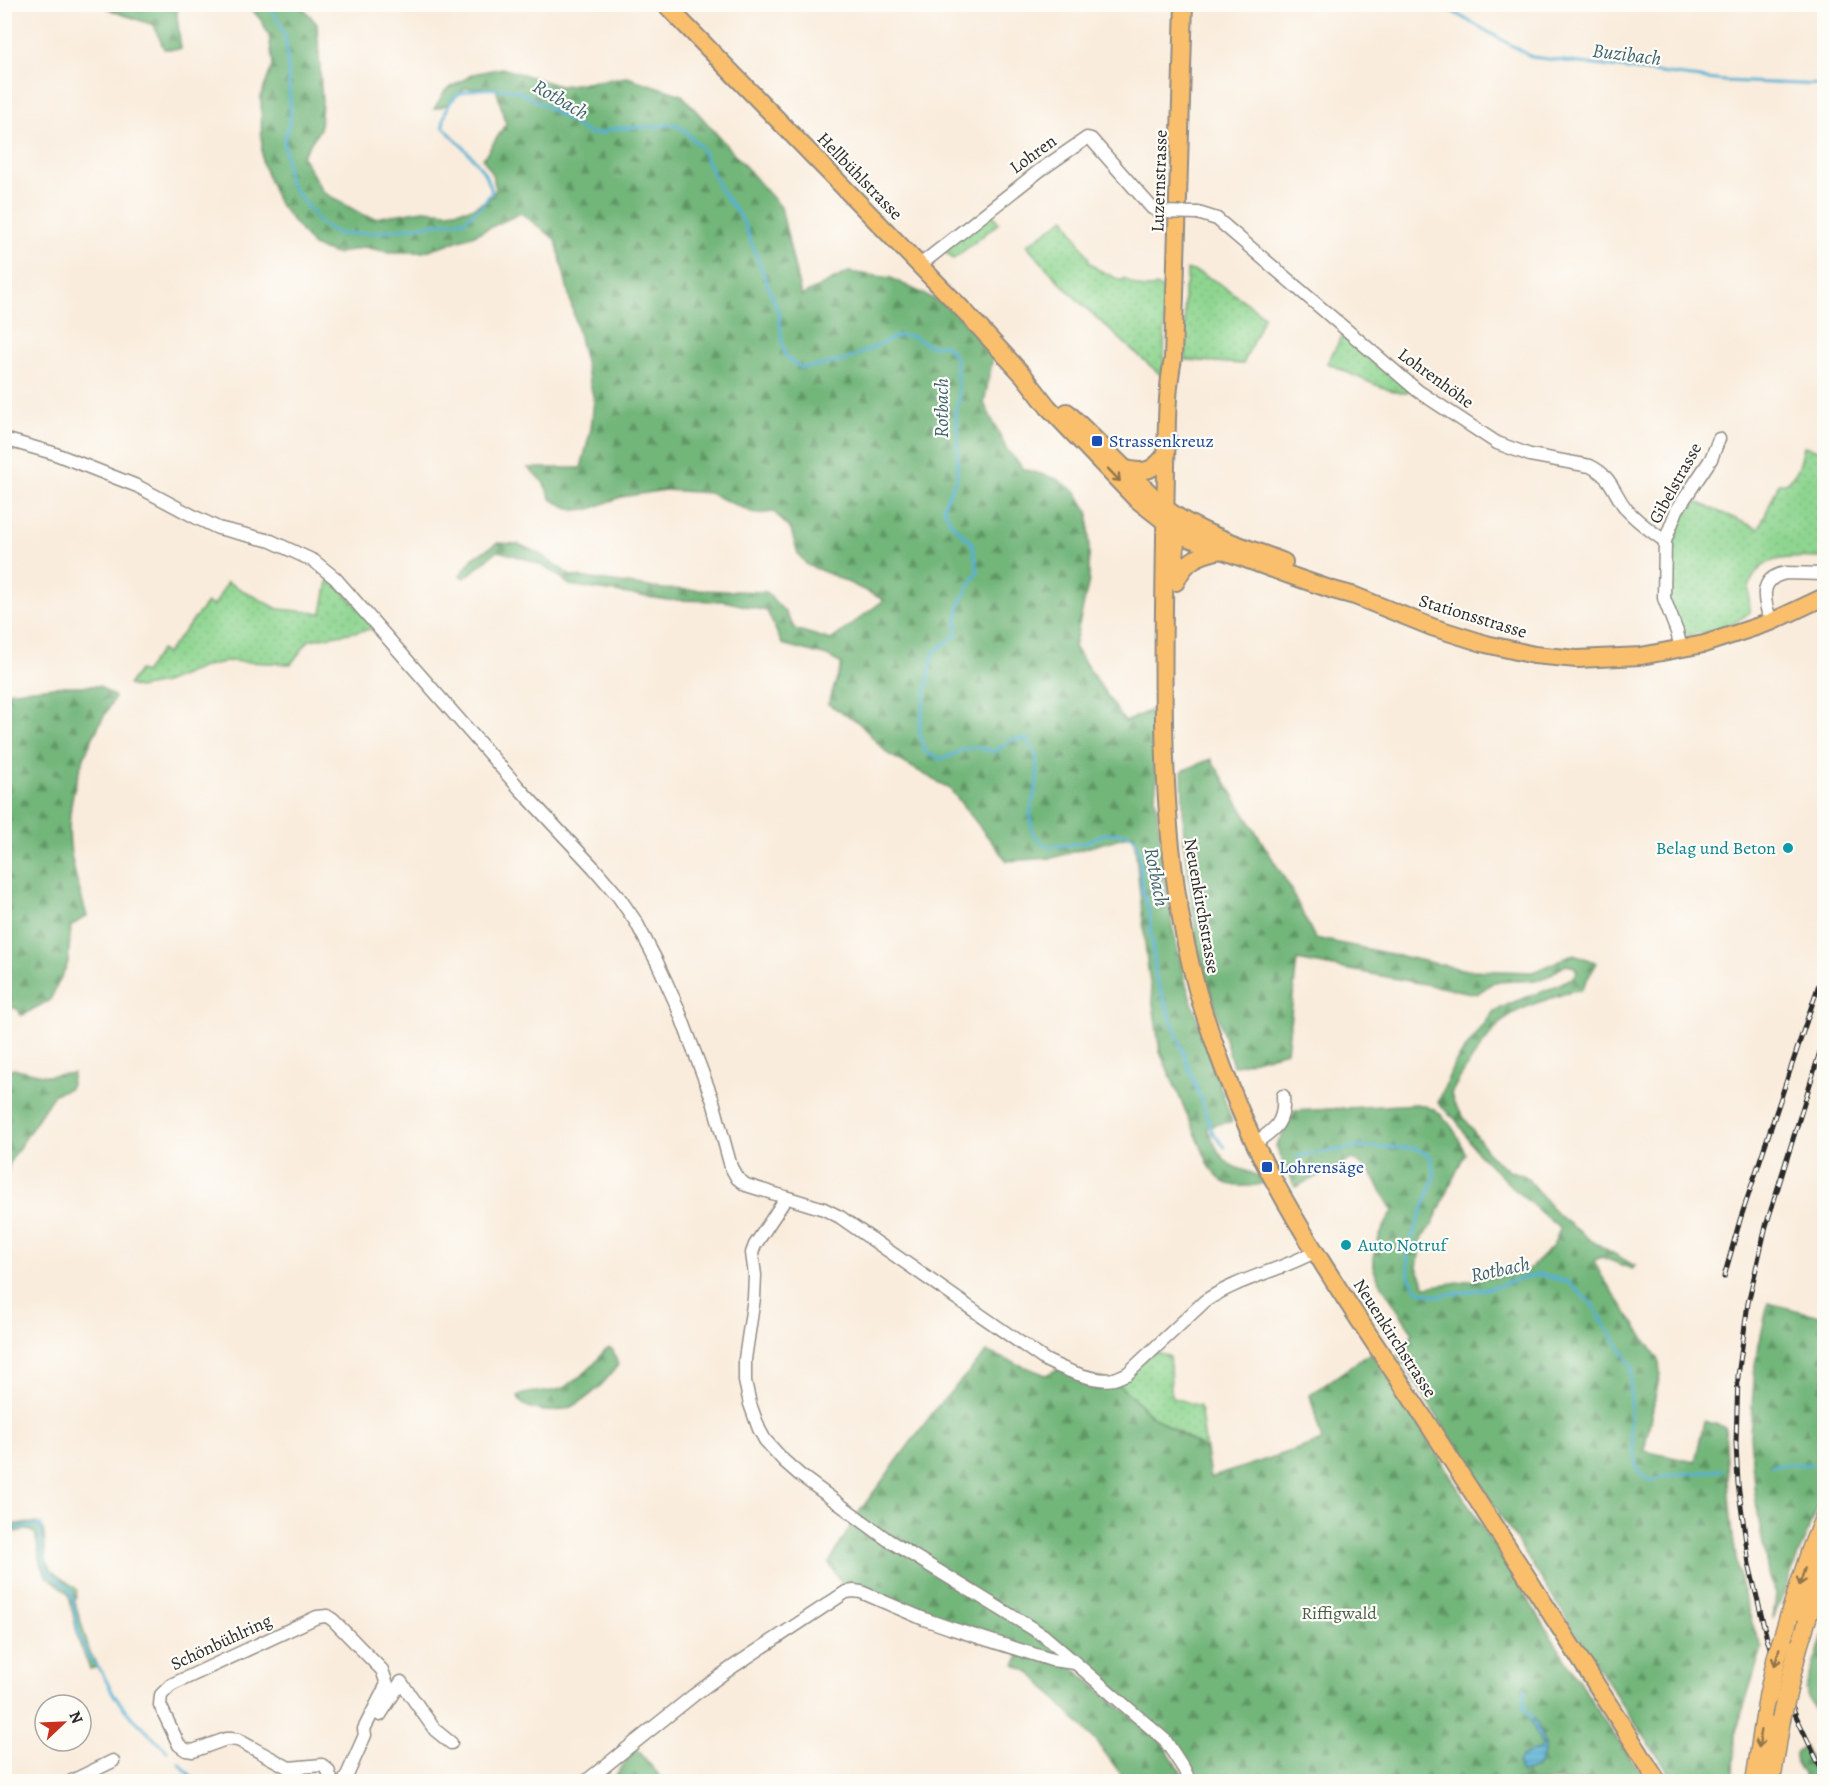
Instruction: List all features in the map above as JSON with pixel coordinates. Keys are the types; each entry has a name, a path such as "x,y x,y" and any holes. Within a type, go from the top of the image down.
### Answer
{"highway":[{"path":"1755,1782 1768,1697 1777,1656 1824,1518"},
{"path":"1771,1782 1781,1719 1798,1647 1824,1564"}],"main road":[{"name":"Hellbühlstrasse","path":"665,4 920,265 1024,376 1048,407 1139,501 1171,519"},
{"name":"Luzernstrasse","path":"1173,358 1184,4"},
{"name":"Neuenkirchstrasse","path":"1166,774 1170,749 1175,585 1166,454 1168,382 1173,358"},
{"name":"Neuenkirchstrasse","path":"1173,358 1178,381 1178,405 1171,519 1164,551 1163,745 1177,899 1202,1007 1217,1052 1255,1143 1282,1196 1658,1782"},
{"name":"Hellbühlstrasse","path":"1024,376 1052,396 1126,469 1171,519"},
{"path":"1126,469 1150,470 1166,454"},
{"path":"1139,501 1164,551"},
{"name":"Stationsstrasse","path":"1171,519 1194,541 1355,596 1432,627 1486,644 1534,655 1601,659 1641,656 1681,649 1723,639 1771,622 1824,597"},
{"name":"Stationsstrasse","path":"1171,519 1331,581 1355,596"},
{"path":"1175,585 1183,568 1193,558 1221,550"}],"street":[{"name":"Lohren","path":"920,265 1039,171 1087,138 1091,139 1152,208 1160,212 1198,213"},
{"name":"Lohrenhöhe","path":"1198,213 1217,219 1418,391 1497,442 1530,455 1590,466 1599,470 1614,488 1627,510 1665,541"},
{"path":"4,439 53,453 137,486 218,528 271,541 314,561 335,578 624,904 642,932 677,1006 713,1101 731,1167 737,1178 746,1185 824,1209 840,1217 1045,1360 1077,1374 1100,1378 1112,1379 1127,1374 1205,1301 1220,1292 1248,1278 1316,1251"},
{"name":"Gibelstrasse","path":"1681,649 1664,597 1665,541 1677,510 1711,459 1719,439"},
{"path":"1771,622 1764,591 1771,579 1786,573 1824,574"},
{"path":"1255,1143 1277,1126 1284,1110 1283,1096"},
{"path":"786,1198 752,1253 755,1275 754,1298 745,1359 745,1381 750,1404 765,1440 800,1475 888,1540 1043,1635 1165,1740 1190,1782"},
{"path":"585,1782 731,1668 846,1592 861,1592 924,1619 1052,1660 1075,1663"},
{"name":"Schönbühlring","path":"332,1782 328,1770 322,1765 289,1768 238,1740 226,1739 193,1751 186,1750 179,1745 161,1709 161,1695 171,1685 317,1617 327,1616 379,1667 387,1684 364,1729 365,1735 344,1782"},
{"path":"365,1735 369,1733 401,1682 435,1730 451,1743"},
{"path":"70,1782 113,1761"}],"green space":[{"path":"102,5 178,5 181,49 164,49 154,25 115,12"},
{"path":"248,5 301,5 317,24 322,102 320,129 302,156 323,192 363,215 375,218 423,210 448,212 473,208 493,196 496,188 491,171 483,159 506,124 496,88 465,88 449,104 434,109 445,91 473,74 502,68 560,86 627,77 682,95 781,207 801,296 848,272 891,278 954,309 993,357 984,403 1007,450 1024,469 1057,479 1076,492 1089,514 1089,580 1074,647 1125,722 1155,708 1158,772 1155,796 1172,925 1186,984 1232,1122 1207,1128 1225,1160 1265,1183 1236,1186 1216,1175 1210,1167 1160,1052 1147,962 1134,834 1052,858 1007,861 949,788 888,754 858,722 828,704 842,664 827,656 782,644 767,611 724,601 667,600 569,585 545,567 497,551 465,578 460,576 473,558 497,543 518,544 540,554 571,576 664,589 766,592 785,612 795,629 831,640 884,600 807,565 798,554 791,530 774,512 756,514 709,493 665,490 621,497 590,509 573,510 552,500 543,482 528,468 581,468 591,429 594,400 556,240 521,213 472,236 423,252 388,252 364,247 336,254 313,246 278,202 262,162 261,96 273,64 269,36 261,20"},
{"path":"991,213 999,223 953,259 944,250"},
{"path":"1065,218 1089,258 1088,261 1097,269 1122,281 1124,278 1139,287 1157,286 1165,290 1164,378 1075,298 1027,245"},
{"path":"1187,270 1195,271 1215,281 1264,316 1243,364 1186,360 1184,291"},
{"path":"1344,333 1409,388 1407,393 1379,386 1327,363"},
{"path":"1804,446 1824,452 1824,558 1790,558 1769,562 1754,576 1749,588 1750,612 1728,626 1685,636 1681,633 1667,601 1667,553 1674,527 1690,499 1759,529 1779,483 1786,483 1797,471"},
{"path":"329,576 378,628 309,640 291,664 227,661 206,666 164,683 138,688 128,685 139,670 144,673 161,650 166,654 207,603 214,606 227,582 278,609 322,613"},
{"path":"63,686 99,686 115,697 86,752 70,811 71,853 87,916 71,926 68,963 50,1000 21,1016 18,1009 5,1006 5,692"},
{"path":"1211,759 1288,884 1315,938 1467,970 1533,972 1574,954 1597,963 1581,990 1571,991 1534,1004 1506,1018 1479,1049 1451,1094 1454,1103 1491,1157 1509,1170 1525,1176 1557,1214 1592,1241 1635,1266 1632,1269 1602,1257 1594,1260 1601,1275 1659,1360 1660,1374 1644,1451 1695,1462 1704,1421 1725,1427 1733,1539 1744,1595 1762,1648 1735,1735 1734,1781 1675,1781 1621,1703 1398,1356 1413,1333 1375,1274 1374,1261 1379,1239 1393,1212 1370,1171 1352,1159 1295,1187 1276,1146 1295,1111 1417,1104 1434,1110 1453,1129 1465,1153 1431,1227 1422,1236 1417,1267 1426,1287 1526,1272 1553,1246 1560,1229 1513,1188 1476,1151 1456,1120 1438,1103 1454,1064 1494,1011 1572,978 1577,973 1575,967 1566,965 1541,980 1494,982 1477,994 1297,960 1287,1051 1233,1066 1198,950 1184,843 1182,771"},
{"path":"12,1068 47,1076 73,1073 70,1088 54,1094 11,1160 5,1179 5,1076"},
{"path":"1768,1303 1824,1317 1824,1490 1773,1619 1776,1594 1769,1578 1759,1521 1750,1435 1755,1364"},
{"path":"610,1348 613,1350 618,1365 594,1392 574,1406 563,1410 539,1410 530,1408 519,1400 518,1396 530,1392 556,1390 568,1385 588,1370"},
{"path":"1155,1351 1170,1357 1171,1397 1200,1406 1206,1450 1149,1414 1115,1382"},
{"name":"Riffigwald","path":"987,1352 1046,1375 1058,1369 1115,1382 1149,1414 1206,1450 1210,1478 1322,1441 1310,1395 1370,1353 1380,1364 1603,1719 1647,1781 1193,1781 1175,1749 1068,1656 1055,1658 844,1588 829,1563 859,1512 937,1407"},
{"path":"35,1523 41,1525 43,1530 48,1564 58,1576 77,1590 75,1602 89,1650 98,1667 90,1669 79,1642 69,1595 46,1576 35,1533 28,1530 5,1533 5,1525"},
{"path":"1824,1633 1824,1733 1805,1690"},
{"path":"1021,1654 1073,1668 1161,1741 1187,1781 1126,1781 1097,1742 1030,1672 1015,1665"},
{"path":"1805,1747 1822,1781 1807,1781 1795,1761 1795,1753"},
{"path":"636,1748 664,1781 611,1782"}],"water":[{"path":"1534,1717 1544,1743 1544,1755 1537,1768 1521,1773 1518,1764 1520,1758 1542,1746 1531,1722"}],"waterway":[{"name":"Rotbach","path":"267,4 280,23 286,40 291,115 284,142 289,183 321,224 339,234 370,233 465,220 482,205 492,192 489,182 472,156 443,126 446,110 455,97 468,91 513,90 537,101 588,133 598,134 615,128 674,124 681,127 701,148 720,189 743,221 779,314 785,355 802,368 847,360 897,336 912,336 930,346 946,345 955,356 959,402 955,409 958,434 957,478 943,506 951,523 972,543 978,571 964,594 959,608 957,634 933,653 919,729 925,752 940,759 966,748 982,748 994,752 1011,740 1027,739 1036,755 1038,776 1030,816 1033,835 1048,847 1083,843 1105,834 1126,833 1135,839 1139,852 1142,890 1149,912 1156,978 1213,1133 1225,1147"},
{"name":"Buzibach","path":"1439,4 1532,57 1724,81 1824,85"},
{"name":"Rotbach","path":"1297,1156 1358,1147 1416,1148 1430,1156 1435,1175 1407,1252 1409,1277 1417,1290 1436,1296 1486,1289 1538,1274 1568,1282 1591,1303 1631,1365 1630,1429 1637,1470 1649,1481 1673,1475 1722,1470"},
{"name":"Rotbach","path":"1771,1465 1811,1464"},
{"path":"4,1529 41,1525 40,1540 47,1571 70,1589 79,1633 87,1655 101,1671 114,1695 127,1712 167,1751"},
{"path":"1525,1689 1524,1708 1532,1718"},
{"path":"179,1763 197,1782"}],"railway":[{"path":"1724,1277 1740,1220 1824,969"},
{"path":"1824,1039 1766,1226 1748,1303 1738,1376 1736,1443 1738,1484 1749,1564 1767,1639 1796,1716 1824,1775"}],"place":[{"name":"Strassenkreuz","path":"1097,441"},
{"name":"Belag und Beton","path":"1788,848"},
{"name":"Lohrensäge","path":"1267,1167"},
{"name":"Auto Notruf","path":"1346,1245"}]}
